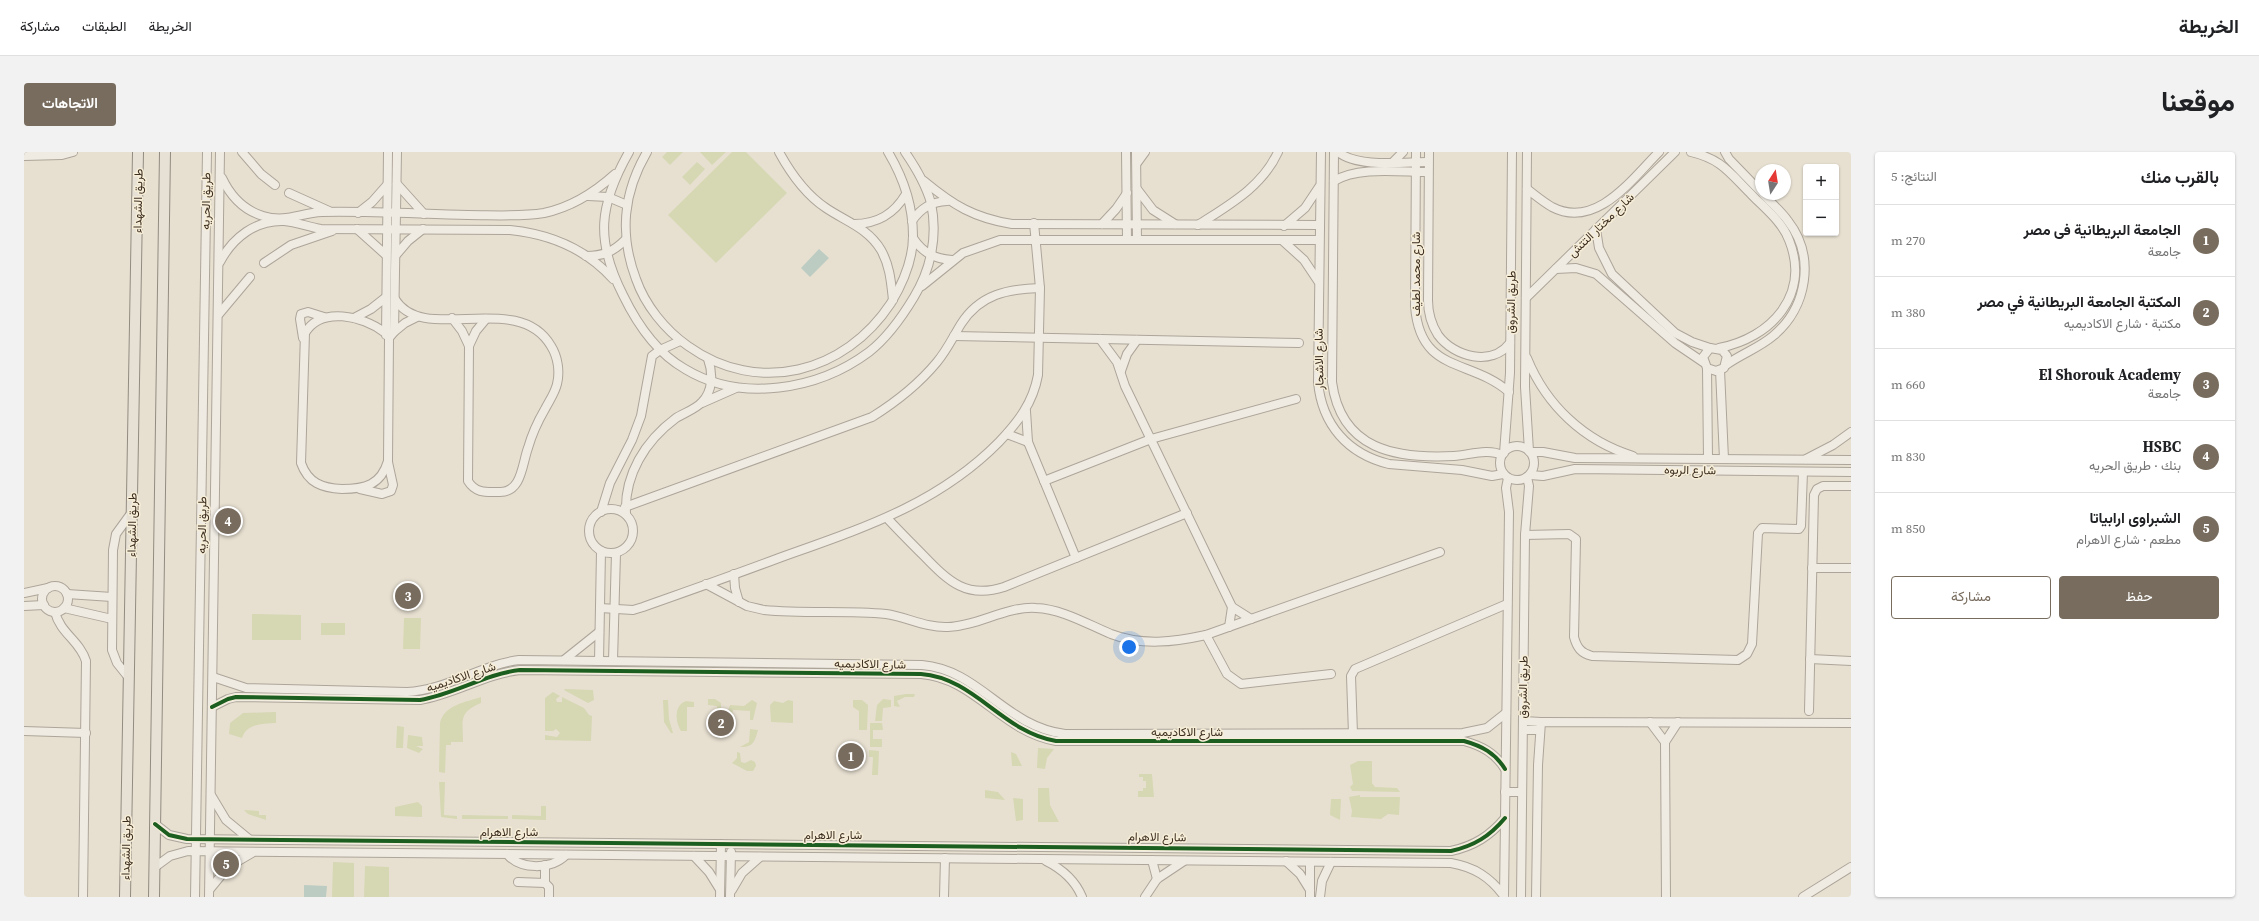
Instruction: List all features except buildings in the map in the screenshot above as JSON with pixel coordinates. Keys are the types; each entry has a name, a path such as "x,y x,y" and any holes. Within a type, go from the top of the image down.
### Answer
{"main road":[{"name":"طريق الشهداء","path":"125,897 138,152"},
{"path":"154,897 165,152"}],"street":[{"path":"24,156 62,155 73,152"},
{"path":"242,152 261,174 275,185"},
{"path":"387,152 385,298 389,334 388,461 393,485 391,491 382,494 359,489 322,487 308,478 302,463 304,342 300,319 301,314 308,312 324,317 354,318 370,323 389,334"},
{"path":"629,152 618,171 608,197 604,226 606,254 617,284 637,320 660,350 684,369 711,382 738,387 773,387 794,385 814,380 851,363 870,351 884,338 909,306 920,287 931,256 934,230 931,204 922,179 906,152"},
{"path":"647,152 632,184 627,205 625,240 630,263 645,299 663,325 680,341 708,359 742,370 759,372 782,372 812,366 843,352 858,341 875,324 892,300 907,270 914,238 906,194 901,179 888,152"},
{"path":"780,152 790,171 812,197 824,207 854,224 873,239 886,260 890,271 892,300"},
{"path":"1136,152 1137,240"},
{"path":"1137,163 1145,152"},
{"path":"1198,225 1245,194 1267,171 1278,152"},
{"name":"شارع الاشجار","path":"1321,152 1318,318 1319,394 1332,426 1348,444 1367,457 1389,464 1462,470 1492,476 1505,476"},
{"name":"شارع الاشجار","path":"1334,152 1332,382 1334,396 1345,421 1365,441 1390,452 1454,456 1493,452 1503,454"},
{"path":"1338,152 1356,161 1428,162"},
{"path":"1393,162 1403,152"},
{"name":"شارع محمد لطيف","path":"1416,152 1415,306 1416,320 1420,334 1437,356 1488,377 1509,392"},
{"name":"شارع محمد لطيف","path":"1429,152 1428,300 1432,325 1448,345 1471,356 1483,357 1494,355 1504,350 1510,343"},
{"name":"طريق الشروق","path":"1503,454 1509,392 1512,152"},
{"name":"طريق الشروق","path":"1527,152 1526,354 1529,452"},
{"name":"شارع مختار التتش","path":"1527,188 1553,207 1578,212 1602,206 1659,152"},
{"name":"شارع مختار التتش","path":"1526,298 1676,152"},
{"path":"1691,152 1709,157 1722,165 1779,223 1789,238 1795,266 1793,287 1785,306 1777,318 1755,336 1737,344 1715,348 1704,354 1708,459"},
{"path":"1725,152 1729,159 1755,186"},
{"path":"389,334 395,299 398,153"},
{"path":"1126,153 1127,240"},
{"path":"207,154 220,154"},
{"name":"طريق الحريه","path":"195,897 207,154"},
{"name":"طريق الحريه","path":"209,893 221,175 220,154"},
{"path":"221,175 232,196 250,211 261,216 284,219 314,213 530,214 559,209 588,196 618,171"},
{"path":"1334,181 1351,173 1428,172"},
{"path":"922,179 947,201 985,218 1012,224 1319,225"},
{"path":"397,184 424,214"},
{"path":"1284,226 1305,208 1314,197 1320,184"},
{"path":"358,213 372,202 387,185"},
{"path":"1137,188 1153,210 1177,225"},
{"path":"289,192 334,213"},
{"path":"1618,192 1625,201"},
{"path":"1102,224 1116,209 1127,193"},
{"path":"854,224 865,224 885,217 901,203 906,194"},
{"path":"588,196 608,197 627,205"},
{"path":"1556,269 1576,268 1596,274 1675,343 1711,371 1723,367 1772,337 1784,326 1798,303 1804,282 1803,255 1797,234 1788,220 1769,200"},
{"path":"912,221 917,214 931,204 947,201"},
{"path":"219,263 232,244 250,229 261,225 284,221 314,228 522,231 552,238 586,256 617,284"},
{"path":"600,608 633,610 643,607 887,518 931,496 952,483 971,468 1007,434 1026,411 1036,388 1038,376 1040,288 1034,224"},
{"path":"264,263 292,245 339,229"},
{"path":"357,229 386,255"},
{"path":"396,255 408,241 423,229"},
{"path":"1596,230 1599,248 1612,274 1675,333 1692,342 1715,348 1727,356 1723,367 1724,459"},
{"path":"914,238 918,245 931,256 952,260"},
{"path":"920,287 952,260 963,253 987,243 1013,238 1127,240 1319,240"},
{"path":"586,256 606,254 617,248 625,240"},
{"path":"1283,241 1304,260 1319,282"},
{"path":"218,314 250,277"},
{"path":"205,284 219,284"},
{"path":"601,512 613,509 625,510 872,417 890,406 922,378 937,362 969,313 990,296 1017,289 1040,288"},
{"path":"354,318 371,309 385,298"},
{"path":"395,299 404,311 417,317 486,319 513,320 531,326 548,341 557,361 557,384 534,431 518,483 506,492 481,492 471,486 468,481 469,346 476,331 486,319"},
{"path":"304,342 309,326 324,317"},
{"path":"389,334 417,317"},
{"path":"452,318 462,331 469,346"},
{"path":"1318,318 1332,318"},
{"path":"954,336 1300,343"},
{"path":"1100,339 1121,371 1125,386 1232,607 1251,619"},
{"path":"1121,371 1127,354 1137,340"},
{"path":"680,341 660,350 652,356 646,398 635,433 610,483 601,512 590,524 590,540 601,551 616,553 627,548 633,537 632,524 625,510 630,476 636,462 646,447 672,422 702,403 738,387"},
{"path":"1526,354 1539,383 1570,421 1601,442 1641,458"},
{"path":"702,403 711,382 708,359"},
{"path":"1044,481 1151,439 1296,399"},
{"path":"1026,411 1028,442 1076,558"},
{"path":"1803,460 1828,448 1851,432"},
{"path":"1007,434 1028,442"},
{"path":"1516,446 1529,452 1534,466 1529,476 1518,481 1505,476 1500,464 1503,454 1516,446"},
{"name":"شارع الربوه","path":"1529,452 1543,452 1575,458 1851,460"},
{"path":"1575,458 1575,469"},
{"path":"1768,472 1769,460"},
{"path":"359,489 368,487 378,480 386,469 388,461"},
{"name":"شارع الربوه","path":"1529,476 1543,476 1575,469 1851,472"},
{"path":"1525,535 1569,534 1576,539 1574,637 1576,644 1585,654 1592,656 1738,660 1747,654 1752,644 1758,533 1762,528 1798,529 1802,526 1803,472"},
{"name":"طريق الشروق","path":"1504,897 1507,604 1505,476"},
{"name":"طريق الشروق","path":"1521,897 1525,535 1529,476"},
{"path":"1808,711 1815,491 1823,486 1851,486"},
{"path":"129,678 117,663 113,654 112,597 115,538 118,530 132,512"},
{"path":"887,518 943,576 968,590 996,590 1187,513"},
{"path":"599,661 601,551"},
{"path":"706,584 739,602 771,611 885,614 928,625 947,628 1013,610 1036,608 1060,612 1112,634 1131,639 1169,642 1206,635 1440,552"},
{"path":"613,661 616,553"},
{"path":"1812,568 1851,568"},
{"path":"734,574 735,588 739,602"},
{"path":"24,593 49,587 59,587 67,594 112,597"},
{"path":"49,587 42,595 44,605 47,609 55,612 64,608 112,618"},
{"path":"201,591 214,592"},
{"path":"64,608 68,599 67,594"},
{"path":"1353,734 1351,676 1355,669 1507,604"},
{"path":"24,606 44,605"},
{"path":"1229,627 1232,607"},
{"path":"55,612 60,626 78,644 86,661 83,897"},
{"path":"564,661 599,632"},
{"path":"1206,635 1227,674 1241,684 1331,674"},
{"path":"1810,659 1851,661"},
{"name":"شارع الاكاديميه","path":"213,677 246,688 407,692 430,689 498,664 519,660 922,665 942,667 963,678 1018,718 1033,726 1057,733 1090,738"},
{"path":"670,662 670,672"},
{"path":"498,664 500,674"},
{"path":"843,673 844,664"},
{"name":"شارع الاكاديميه","path":"212,707 228,699 236,697 409,701 432,698 500,674 529,670 921,674 939,676 956,683 1015,726 1030,735 1056,741 1090,738 1319,737 1464,741 1488,750 1498,759 1505,769"},
{"path":"378,691 379,700"},
{"name":"شارع الاكاديميه","path":"1319,737 1353,734 1476,732 1492,724 1506,713"},
{"path":"1523,726 1650,722 1851,723"},
{"path":"1650,722 1665,742"},
{"path":"1666,897 1665,742 1678,722"},
{"path":"1536,897 1540,726"},
{"path":"24,731 86,733"},
{"path":"197,774 211,774"},
{"path":"1505,792 1522,792"},
{"path":"211,795 226,820 249,839"},
{"name":"شارع الاهرام","path":"155,824 169,836 195,839 1451,851 1476,843 1487,836 1505,818"},
{"path":"270,840 270,852"},
{"path":"282,840 282,852"},
{"path":"720,893 721,844"},
{"path":"730,895 731,844"},
{"path":"1130,847 1131,860"},
{"name":"شارع الاهرام","path":"154,867 170,856 188,851 1451,863 1476,870 1487,877 1504,897"},
{"path":"1451,851 1451,863"},
{"path":"209,893 228,867 254,852"},
{"path":"507,854 521,865 554,864 566,855"},
{"path":"694,856 709,872 720,893"},
{"path":"730,895 742,872 760,857"},
{"path":"944,897 945,858"},
{"path":"1043,859 1065,873 1074,883 1082,897"},
{"path":"1152,860 1157,879"},
{"path":"1146,897 1157,879 1166,871 1186,860"},
{"path":"1286,861 1300,874 1310,894"},
{"path":"1310,862 1310,894"},
{"path":"1320,897 1324,874 1331,862"},
{"path":"545,865 545,883 549,887 549,897"},
{"path":"1803,897 1851,868"},
{"path":"518,882 545,883"}],"green space":[{"path":"667,152 683,152 670,165 662,157"},
{"path":"700,152 726,152 712,165"},
{"path":"732,152 746,152 787,193 716,263 668,215"},
{"path":"697,162 705,169 690,185 682,177"},
{"path":"252,614 301,615 301,640 252,640"},
{"path":"404,618 421,618 420,649 403,649"},
{"path":"321,623 345,623 345,635 321,635"},
{"path":"564,690 593,690 594,700 588,703"},
{"path":"553,692 560,696 556,699 557,702 562,702 562,697 584,708 589,715 592,716 591,741 545,740 545,735 557,737 560,733 556,729 553,731 545,731 545,698"},
{"path":"915,694 914,697 905,697 897,701 900,707 894,706 894,696"},
{"path":"481,697 481,703 468,710 463,718 463,742 451,742 451,745 446,745 445,773 439,772 440,723 442,717 456,705"},
{"path":"708,699 715,699 721,703 721,714 717,714 717,706 708,705"},
{"path":"883,699 891,700 891,707 883,708 882,721 875,721 877,705"},
{"path":"663,700 668,700 669,719 673,733 671,733 664,722"},
{"path":"752,700 757,703 753,720 750,720 750,711 733,710 732,714 727,714 730,705 744,706"},
{"path":"788,700 793,701 793,723 771,722 770,705 774,701 783,703"},
{"path":"853,700 862,700 868,705 867,730 859,730 859,711 853,707"},
{"path":"686,701 694,702 694,707 687,707 687,731 681,731 677,714 679,706"},
{"path":"276,712 276,723 260,724 251,727 247,729 242,738 229,734 230,723 243,713"},
{"path":"870,723 882,723 883,730 873,730 873,739 882,739 882,747 870,747"},
{"path":"397,726 404,727 403,748 396,748"},
{"path":"750,729 758,730 753,743 748,746 740,747 749,742"},
{"path":"408,735 422,737 423,746 416,746 423,749 419,753 407,748"},
{"path":"1038,748 1054,749 1047,758 1045,769 1037,768"},
{"path":"869,750 879,751 878,775 872,775 873,757 869,757"},
{"path":"737,752 740,753 741,762 745,763 751,760 755,762 756,766 753,771 747,771 732,763 737,758"},
{"path":"1011,752 1016,754 1022,766 1012,766"},
{"path":"1358,761 1372,761 1372,783 1375,787 1397,788 1400,792 1352,791 1350,787 1353,784 1350,765"},
{"path":"1139,774 1152,774 1154,797 1138,797 1138,791 1143,791 1143,788 1146,788 1146,781 1143,781 1143,777 1139,777"},
{"path":"439,782 445,782 444,815 457,816 457,819 441,817"},
{"path":"1038,788 1049,788 1050,805 1059,822 1038,822"},
{"path":"985,790 998,792 1005,800 985,798"},
{"path":"1360,795 1360,797 1400,797 1399,815 1388,814 1381,819 1351,817 1352,811 1349,797"},
{"path":"1013,798 1023,799 1023,820 1016,821"},
{"path":"1331,799 1341,799 1340,820 1330,815"},
{"path":"418,802 422,806 422,817 395,816 395,807"},
{"path":"541,806 546,806 546,820 512,819 512,815 541,816"},
{"path":"244,810 259,811 259,815 266,815 266,820 248,814"},
{"path":"462,815 508,816 508,819 462,819"},
{"path":"333,862 354,863 354,897 332,897"},
{"path":"365,866 389,867 389,897 364,897"}],"shaded area":[{"path":"819,249 829,258 810,277 801,268"},
{"path":"304,885 327,886 326,897 304,897"}],"cycle path":[{"path":"212,707 228,699 236,697 420,700 507,672 520,670 921,674 940,678 957,685 1020,727 1037,736 1056,741 1464,741 1477,745 1488,751 1501,763 1505,769"},
{"path":"155,824 169,835 187,839 1451,851 1467,846 1481,839 1505,818"}],"place":[{"name":"HSBC","path":"228,521"},
{"name":"El Shorouk Academy","path":"408,596"},
{"name":"المكتبة الجامعة البريطانية في مصر","path":"721,723"},
{"name":"الجامعة البريطانية فى مصر","path":"851,756"},
{"name":"الشبراوى ارابياتا","path":"226,864"}]}
